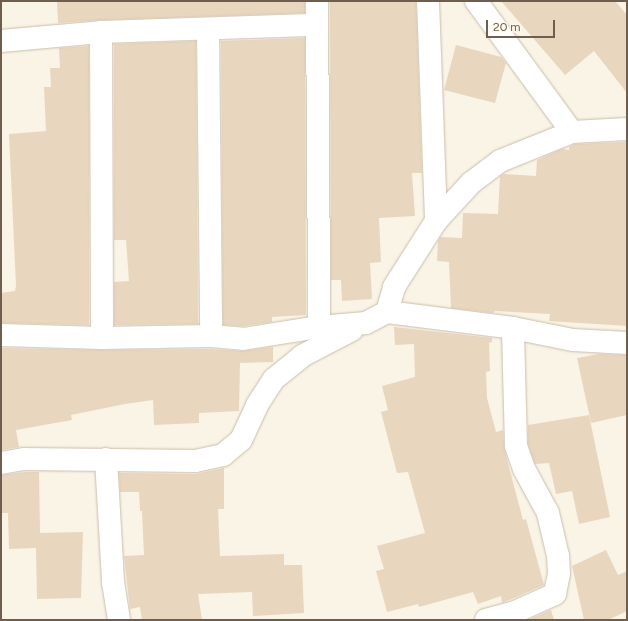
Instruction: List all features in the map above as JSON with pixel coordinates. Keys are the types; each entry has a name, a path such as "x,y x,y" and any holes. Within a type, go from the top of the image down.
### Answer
{"street":[{"path":"317,1 319,327"},
{"path":"428,1 436,221"},
{"path":"476,1 572,132"},
{"path":"1,41 101,32 317,25"},
{"path":"208,29 211,336"},
{"path":"101,32 102,338"},
{"path":"387,312 394,287 436,221 471,183 500,162 572,132 627,129"},
{"path":"1,463 24,460 106,459 195,461 223,455 241,440 257,405 274,379 307,352 366,324 387,312 513,328 573,340 627,343"},
{"path":"1,334 102,338 211,336 243,339 319,327 366,324"},
{"path":"486,620 515,612 555,594 559,574 558,556 548,513 524,469 516,446 513,328"},
{"path":"106,459 113,582 119,620"}],"building":[{"path":"57,1 305,1 305,13 101,20 58,23"},
{"path":"330,1 416,1 422,173 412,173 415,216 379,218 381,262 370,263 372,299 342,301 341,280 331,280"},
{"path":"501,1 615,1 627,15 627,93 594,51 565,75"},
{"path":"305,38 306,315 272,317 272,322 243,326 223,325 221,41"},
{"path":"196,41 198,324 114,325 114,282 129,281 126,240 114,240 114,44"},
{"path":"456,45 501,57 506,63 495,103 444,90"},
{"path":"89,46 89,325 1,323 1,293 15,291 16,286 9,134 46,131 44,87 51,87 50,68 60,68 59,48"},
{"path":"627,142 627,326 549,321 550,314 495,311 493,313 451,308 449,262 437,261 438,241 440,237 462,238 463,213 498,214 500,176 504,174 536,176 537,160 562,149 569,150 569,147 575,144"},
{"path":"394,327 492,338 492,342 489,343 490,371 486,372 487,398 496,432 503,430 504,447 510,471 523,520 526,519 544,585 502,603 501,596 478,604 473,592 419,607 418,604 387,612 376,571 384,569 377,546 425,533 408,472 397,473 381,412 388,410 382,386 415,377 414,344 395,345"},
{"path":"273,347 273,362 240,363 239,411 199,413 199,423 154,425 153,400 125,404 71,415 72,420 16,430 19,447 1,450 1,348 102,350 211,349 242,351"},
{"path":"599,354 627,355 627,415 591,423 577,358"},
{"path":"589,415 610,517 579,524 572,491 556,494 549,463 535,464 528,444 528,425"},
{"path":"224,468 224,509 218,509 220,556 284,554 284,565 302,565 304,613 253,616 252,592 198,594 202,620 142,620 140,607 130,609 124,556 144,555 142,511 140,511 139,492 120,492 119,473 195,474"},
{"path":"39,472 40,533 83,532 81,598 37,599 36,548 9,549 8,513 1,513 1,475"},
{"path":"606,550 618,575 627,571 627,611 608,620 584,620 572,566"},
{"path":"551,610 554,620 528,620"}]}
